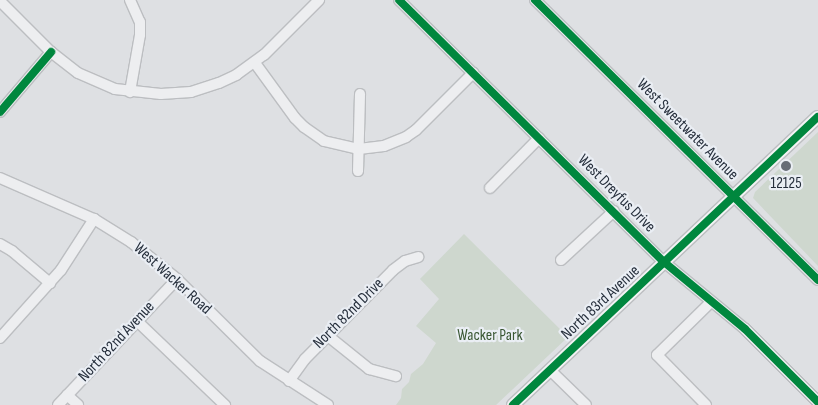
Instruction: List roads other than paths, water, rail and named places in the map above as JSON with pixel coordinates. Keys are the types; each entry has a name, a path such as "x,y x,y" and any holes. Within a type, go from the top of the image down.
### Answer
{"main road":[{"name":"North 83rd Avenue","path":"513,405 818,117"}],"street":[{"path":"130,0 140,22 140,36 130,92"},
{"path":"0,1 51,52 90,79 130,92 161,94 190,92 219,83 255,62 319,0"},
{"name":"West Dreyfus Drive","path":"399,0 664,262 745,329 818,402"},
{"name":"West Sweetwater Avenue","path":"535,0 818,280"},
{"path":"0,112 51,52"},
{"path":"255,62 295,118 304,127 324,141 359,149 384,146 406,137 421,125 473,73"},
{"path":"358,171 360,94"},
{"path":"490,188 539,138"},
{"name":"West Wacker Road","path":"0,178 94,219 131,242 177,279 251,353 289,381 328,405"},
{"path":"561,260 614,211"},
{"path":"0,338 50,283 94,219"},
{"path":"0,244 12,250 50,283"},
{"name":"North 82nd Drive","path":"289,381 305,359 393,270 406,261 418,257"},
{"name":"North 82nd Avenue","path":"58,405 177,279"},
{"path":"706,405 657,355 711,302"},
{"path":"137,322 226,405"},
{"path":"328,336 369,369 396,376"},
{"path":"550,370 586,405"},
{"path":"68,395 78,405"}],"place":[{"name":"12125","path":"786,166"}],"park label":[{"name":"Wacker Park","path":"490,336"}]}
